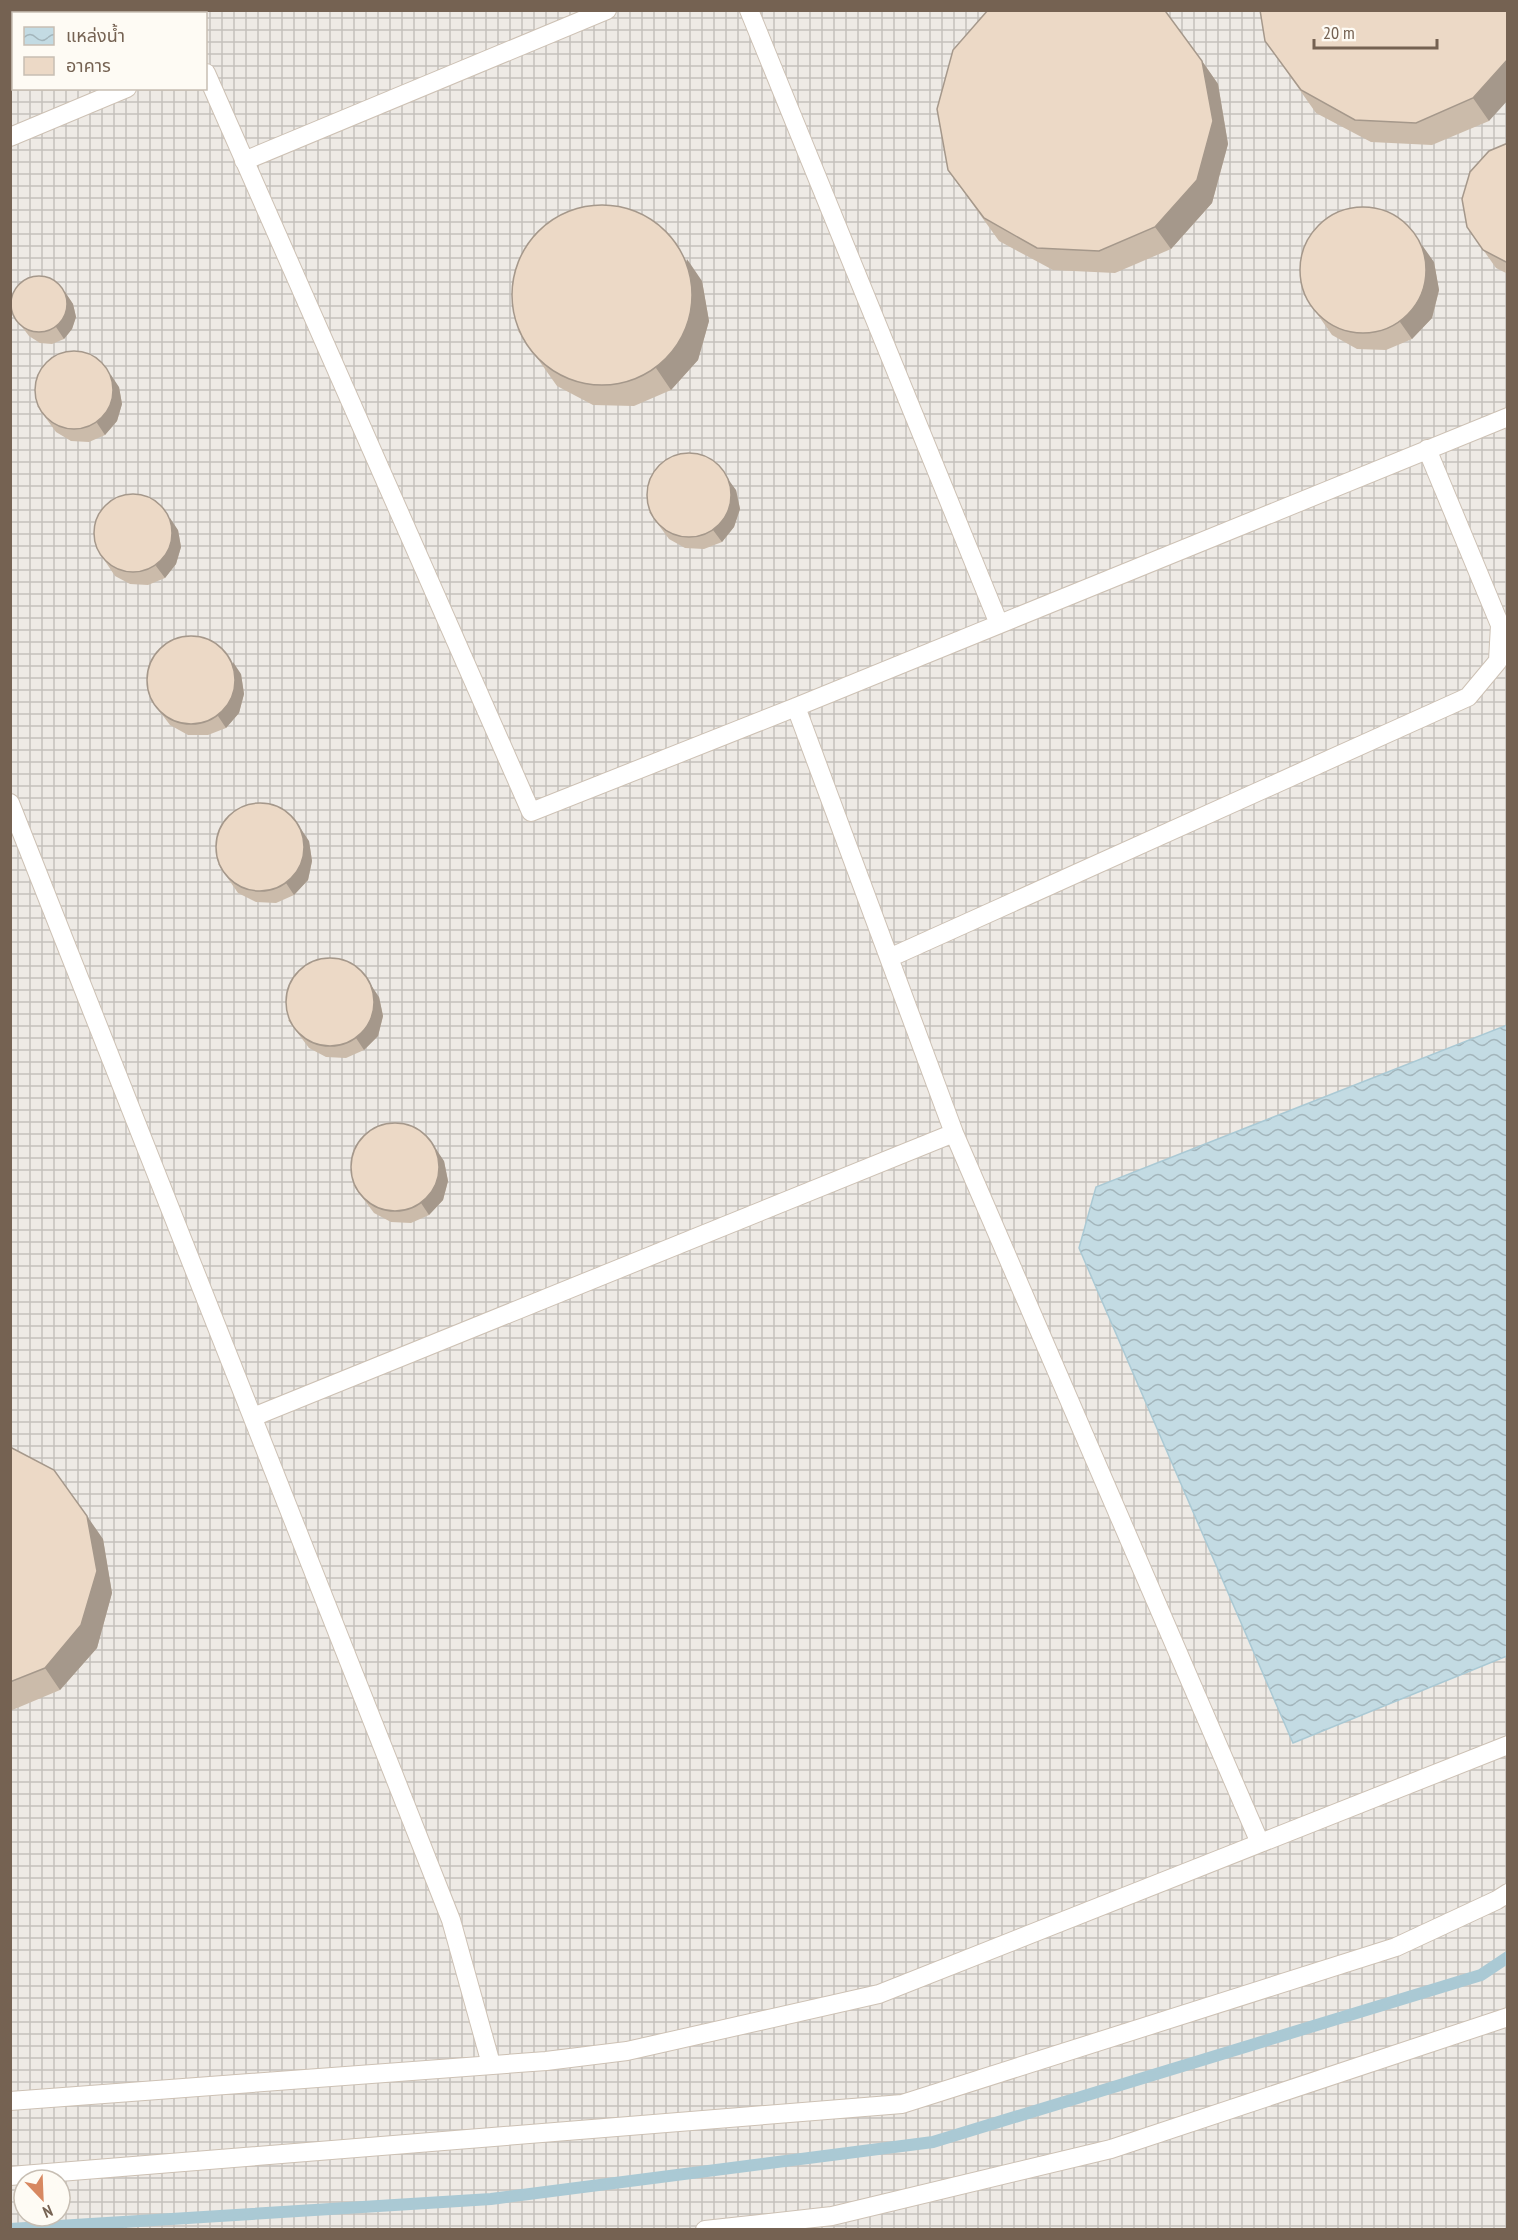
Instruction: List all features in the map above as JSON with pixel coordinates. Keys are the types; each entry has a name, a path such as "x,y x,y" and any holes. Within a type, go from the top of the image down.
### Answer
{"lane":[{"path":"244,161 607,10"},
{"path":"749,10 999,624"},
{"path":"207,75 531,812 796,707 1508,417"},
{"path":"10,137 122,90"},
{"path":"889,958 1468,697 1498,661 1500,626 1427,449"},
{"path":"796,707 954,1133 1260,1843"},
{"path":"10,803 451,1920 492,2064"},
{"path":"253,1417 954,1133"},
{"path":"10,2101 546,2061 627,2051 879,1994 1508,1745"},
{"path":"10,2176 902,2104 1396,1947 1508,1893"},
{"path":"705,2229 832,2216 1111,2149 1508,2017"}],"shaded area":[{"path":"11,11 1507,11 1507,2229 11,2230"}],"water":[{"path":"1507,1025 1507,1656 1293,1743 1079,1248 1096,1187"}],"building":[{"path":"988,10 1164,10 1166,12 1202,61 1213,121 1197,180 1155,227 1099,251 1037,248 984,218 948,170 937,109 953,50"},
{"path":"1260,10 1508,10 1508,59 1473,98 1416,123 1355,120 1301,90 1265,41"},
{"path":"1508,143 1508,263 1483,250 1467,227 1462,199 1470,172 1489,151"},
{"path":"602,205 636,212 652,220 665,232 677,245 685,261 692,295 685,329 677,345 665,358 652,370 636,378 602,385 568,378 552,370 539,358 527,345 519,329 512,295 519,261 527,245 539,232 552,220 568,212"},
{"path":"1363,207 1387,212 1408,225 1421,246 1426,270 1421,294 1408,315 1387,328 1363,333 1339,328 1318,315 1305,294 1300,270 1305,246 1318,225 1339,212"},
{"path":"39,276 50,278 59,284 65,293 67,304 65,315 59,324 50,330 39,332 28,330 19,324 13,315 11,304 13,293 19,284 28,278"},
{"path":"74,351 89,354 102,362 110,375 113,390 110,405 102,418 89,426 74,429 59,426 46,418 38,405 35,390 38,375 46,362 59,354"},
{"path":"689,453 705,456 719,465 728,479 731,495 728,511 719,525 705,534 689,537 673,534 659,525 650,511 647,495 650,479 659,465 673,456"},
{"path":"133,494 148,497 161,505 169,518 172,533 169,548 161,561 148,569 133,572 118,569 105,561 97,548 94,533 97,518 105,505 118,497"},
{"path":"191,636 208,639 222,649 232,663 235,680 232,697 222,711 208,721 191,724 174,721 160,711 150,697 147,680 150,663 160,649 174,639"},
{"path":"260,803 277,806 291,816 301,830 304,847 301,864 291,878 277,888 260,891 243,888 229,878 219,864 216,847 219,830 229,816 243,806"},
{"path":"330,958 347,961 361,971 371,985 374,1002 371,1019 361,1033 347,1043 330,1046 313,1043 299,1033 289,1019 286,1002 289,985 299,971 313,961"},
{"path":"395,1123 412,1126 426,1136 436,1150 439,1167 436,1184 426,1198 412,1208 395,1211 378,1208 364,1198 354,1184 351,1167 354,1150 364,1136 378,1126"},
{"path":"10,1447 54,1470 87,1516 97,1571 81,1625 45,1668 10,1682"}],"waterway":[{"path":"10,2229 491,2199 933,2142 1481,1975 1508,1957"}]}
